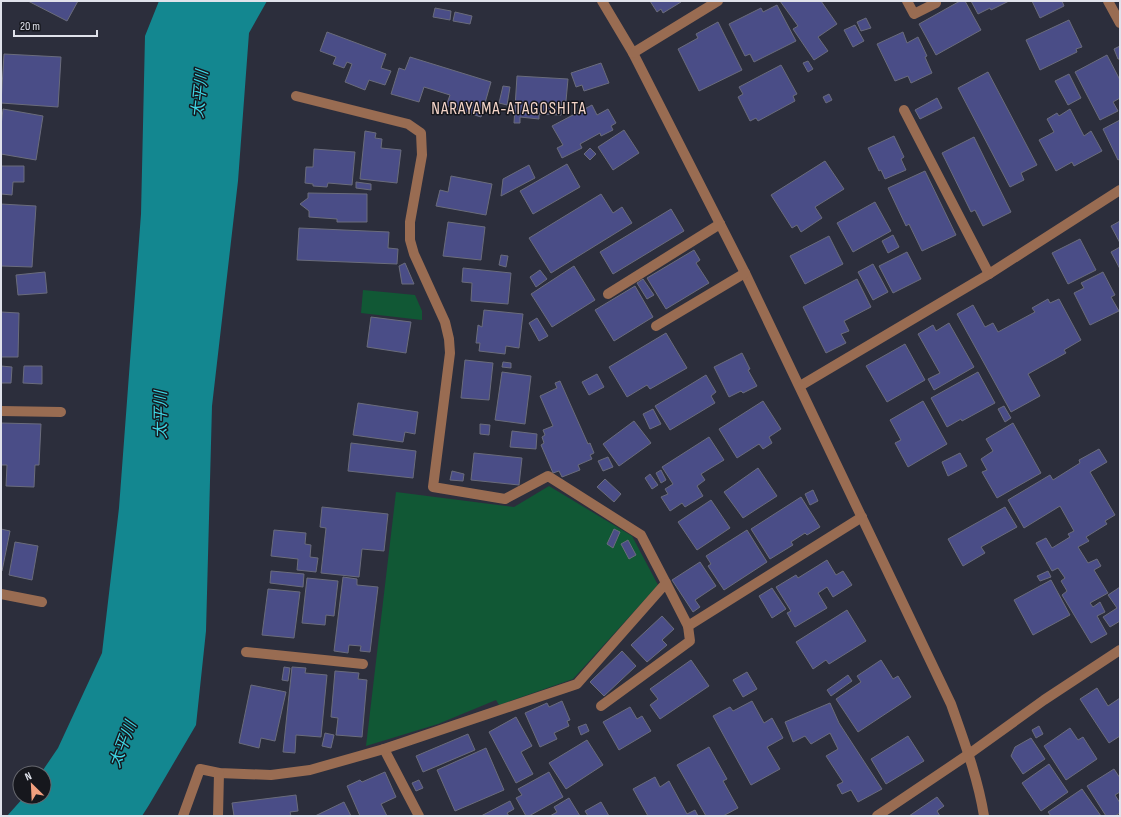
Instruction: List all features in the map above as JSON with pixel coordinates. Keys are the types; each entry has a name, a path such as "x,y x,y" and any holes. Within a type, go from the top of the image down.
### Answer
{"street":[{"path":"602,1 634,53 745,273 952,704 969,754 984,816"},
{"path":"634,53 718,1"},
{"path":"908,1 914,14 936,3"},
{"path":"1108,1 1120,23"},
{"path":"296,96 408,124 421,133 422,155 410,222 410,240 414,254 445,322 449,339 450,353 433,487 505,499 548,476 642,534 688,626 690,641 601,706"},
{"path":"904,110 989,274"},
{"path":"800,386 989,274 1120,190"},
{"path":"608,294 720,224"},
{"path":"656,326 745,273"},
{"path":"1,411 61,412"},
{"path":"688,626 862,517"},
{"path":"183,816 200,768 220,773 271,775 310,770 384,749 577,684 666,583"},
{"path":"1,594 42,602"},
{"path":"877,816 969,754 1044,700 1120,650"},
{"path":"246,652 364,664"},
{"path":"384,749 419,816"},
{"path":"218,816 220,773"}],"green space":[{"path":"363,290 415,295 422,311 422,320 361,313"},
{"path":"549,486 632,536 658,585 573,679 499,705 496,700 438,724 366,746 396,492 514,507"}],"water":[{"name":"太平川","path":"159,1 267,1 249,33 238,181 212,406 206,631 196,725 142,816 7,816 17,805 52,805 52,765 46,765 58,748 102,653 119,508 141,214 145,36"}],"building":[{"path":"28,1 78,1 67,21"},
{"path":"650,1 681,2 663,13 661,9 657,12"},
{"path":"780,1 821,1 837,24 818,37 828,51 814,60 793,29 798,26"},
{"path":"960,1 965,1 981,30 936,55 919,24"},
{"path":"971,1 1009,1 991,10 990,8 978,14"},
{"path":"1032,1 1062,1 1064,6 1040,18"},
{"path":"777,5 796,41 754,62 750,54 745,56 729,24 761,8 763,12"},
{"path":"435,8 451,11 450,20 433,17"},
{"path":"455,12 472,16 470,24 453,21"},
{"path":"866,18 871,28 861,31 857,22"},
{"path":"1069,20 1082,47 1076,49 1077,52 1040,70 1026,40"},
{"path":"718,22 742,70 699,91 678,49 698,38 696,34"},
{"path":"855,25 864,41 853,47 844,30"},
{"path":"327,32 386,54 381,68 391,71 385,85 369,80 365,90 345,82 352,64 347,62 344,68 333,64 336,57 320,51"},
{"path":"903,32 907,43 918,37 927,56 925,57 932,73 911,83 908,76 895,81 877,44"},
{"path":"1120,46 1120,59 1118,59 1114,49"},
{"path":"4,54 61,57 58,107 1,103"},
{"path":"1107,55 1120,80 1120,98 1113,102 1118,111 1100,120 1075,72"},
{"path":"410,57 491,82 481,117 446,106 450,95 424,87 419,102 391,94 399,68 405,70"},
{"path":"808,61 813,69 808,72 803,63"},
{"path":"601,63 609,83 584,91 582,85 576,87 571,73"},
{"path":"781,65 797,94 793,96 795,101 758,121 756,118 750,121 738,97 743,94 739,87"},
{"path":"988,72 1037,165 1021,173 1024,180 1010,187 958,88"},
{"path":"1069,74 1081,98 1068,105 1055,81"},
{"path":"517,76 568,79 566,101 562,101 561,115 539,114 539,119 520,117 520,123 514,123"},
{"path":"503,86 510,87 507,105 499,103"},
{"path":"829,94 832,100 826,103 823,97"},
{"path":"937,98 942,108 920,119 915,110"},
{"path":"592,105 597,115 608,109 616,123 611,126 613,130 601,136 600,133 580,144 582,148 562,158 557,148 563,145 552,126"},
{"path":"3,109 43,116 36,160 1,154 1,126"},
{"path":"1070,109 1084,136 1091,131 1102,151 1074,166 1072,162 1056,171 1039,140 1054,132 1047,119 1057,113 1059,116"},
{"path":"1120,120 1120,159 1118,160 1103,129"},
{"path":"624,130 639,153 613,170 598,147"},
{"path":"365,131 376,133 375,138 382,139 381,148 401,150 397,183 360,179"},
{"path":"894,136 904,157 901,159 906,170 885,179 881,170 879,171 868,148"},
{"path":"974,137 1011,212 983,226 975,210 971,212 942,153"},
{"path":"590,148 596,154 590,160 584,154"},
{"path":"314,149 355,152 352,185 328,183 327,187 313,186 313,184 305,183 306,167 313,167"},
{"path":"825,161 844,189 815,207 822,218 801,232 797,225 792,228 771,195"},
{"path":"567,164 580,187 533,214 520,191"},
{"path":"529,165 535,178 501,196 503,179"},
{"path":"1,166 24,166 24,182 13,182 12,195 1,194"},
{"path":"925,171 956,235 922,251 909,224 906,226 888,188"},
{"path":"451,176 492,184 486,215 436,206 440,190 448,192"},
{"path":"356,182 371,184 371,190 356,188"},
{"path":"308,193 367,194 367,222 337,222 337,219 309,217 309,211 300,204 308,198"},
{"path":"601,194 613,213 622,207 632,223 551,273 529,238"},
{"path":"875,202 891,231 853,252 837,223"},
{"path":"1,204 36,206 32,267 1,266"},
{"path":"671,209 684,231 613,274 600,252"},
{"path":"1120,221 1120,243 1111,226"},
{"path":"448,222 485,227 481,260 443,256"},
{"path":"299,228 389,232 388,248 398,249 397,264 297,260"},
{"path":"893,235 899,247 888,253 882,241"},
{"path":"829,236 843,264 805,284 790,256"},
{"path":"1080,239 1096,270 1068,284 1052,253"},
{"path":"1120,247 1120,269 1111,252"},
{"path":"694,250 700,260 696,263 709,283 666,309 647,278"},
{"path":"907,252 921,279 893,293 879,266"},
{"path":"501,255 508,256 506,267 499,265"},
{"path":"405,263 414,284 402,284 399,266"},
{"path":"873,264 888,292 873,300 858,272"},
{"path":"574,266 595,300 552,327 531,294"},
{"path":"463,268 511,273 508,304 471,301 472,283 462,282"},
{"path":"540,270 547,279 536,287 530,277"},
{"path":"45,272 47,293 18,295 16,275"},
{"path":"1103,272 1115,295 1111,297 1119,311 1090,325 1074,293 1084,288 1081,283"},
{"path":"643,279 654,295 647,299 637,283"},
{"path":"857,279 871,307 844,321 849,331 841,334 846,343 826,353 803,307"},
{"path":"635,286 653,317 614,341 595,310"},
{"path":"1048,299 1050,303 1059,299 1081,340 1064,350 1066,353 1028,374 1040,396 1011,412 957,314 973,305 985,327 993,323 998,332 1035,312 1032,308"},
{"path":"484,310 523,314 519,348 506,346 505,354 479,351 480,343 476,343 478,325 482,327"},
{"path":"1,312 19,313 18,357 1,357"},
{"path":"371,317 411,322 406,353 367,347"},
{"path":"537,318 548,336 539,341 529,323"},
{"path":"949,323 974,367 934,390 928,379 940,373 918,334 933,325 936,331"},
{"path":"666,333 687,368 650,389 647,385 627,397 609,367"},
{"path":"905,344 925,380 887,402 866,366"},
{"path":"742,353 750,369 748,370 757,386 743,393 741,391 729,397 714,367"},
{"path":"465,360 493,363 489,400 461,398"},
{"path":"503,362 511,363 511,368 502,367"},
{"path":"1,366 12,367 11,383 1,383"},
{"path":"24,366 42,366 42,384 23,383"},
{"path":"502,372 531,376 525,424 495,420"},
{"path":"978,372 995,403 962,421 961,419 947,427 931,398"},
{"path":"597,374 604,387 589,395 582,382"},
{"path":"706,375 716,392 711,396 715,403 670,430 655,406"},
{"path":"560,381 588,444 590,443 594,453 590,455 592,459 578,465 580,470 562,477 559,471 553,473 541,445 544,443 542,437 545,435 543,430 553,426 540,396 557,388 555,383"},
{"path":"763,401 781,429 769,437 772,443 763,449 759,444 737,458 719,429"},
{"path":"923,401 947,444 908,467 895,443 901,440 890,420"},
{"path":"358,403 418,412 415,434 405,432 403,442 353,435"},
{"path":"1004,406 1011,418 1005,422 998,409"},
{"path":"653,409 661,424 650,429 643,414"},
{"path":"634,421 651,443 619,466 603,444"},
{"path":"1,423 41,424 39,465 35,465 34,487 6,486 7,465 1,465"},
{"path":"1013,423 1041,473 997,498 982,472 987,470 981,459 993,451 986,439"},
{"path":"480,424 490,425 489,435 480,434"},
{"path":"512,431 537,434 536,449 510,447"},
{"path":"709,437 724,460 701,474 705,480 697,486 703,496 685,507 682,503 670,511 661,497 668,494 665,489 673,484 662,467"},
{"path":"351,443 416,451 413,478 348,471"},
{"path":"1099,449 1107,462 1090,472 1115,515 1105,521 1107,524 1086,537 1089,541 1078,547 1088,563 1097,559 1101,566 1094,570 1108,593 1090,603 1093,607 1100,602 1105,612 1097,616 1107,634 1091,643 1062,595 1067,591 1061,581 1065,578 1058,568 1052,571 1036,543 1046,538 1052,548 1070,537 1068,534 1074,531 1060,506 1024,528 1008,500 1050,475 1053,480 1080,463 1079,460"},
{"path":"474,453 522,458 519,485 471,480"},
{"path":"960,453 967,466 948,476 942,462"},
{"path":"608,457 613,467 603,471 598,461"},
{"path":"758,468 777,496 743,518 724,492"},
{"path":"661,470 666,480 661,483 656,473"},
{"path":"452,471 464,474 463,481 450,480"},
{"path":"650,474 658,485 652,489 645,478"},
{"path":"605,479 621,494 614,502 597,487"},
{"path":"813,490 818,501 810,505 805,494"},
{"path":"801,497 820,527 807,535 805,533 791,542 793,545 770,559 751,529"},
{"path":"711,500 730,528 697,550 678,522"},
{"path":"322,507 388,514 384,551 362,549 359,577 321,573 326,528 320,527"},
{"path":"1005,507 1017,527 981,547 985,553 963,566 948,539"},
{"path":"1,529 10,531 2,571 1,571"},
{"path":"614,529 620,532 613,548 607,544"},
{"path":"274,530 306,533 305,544 311,545 310,557 318,558 316,572 297,570 298,559 271,556"},
{"path":"747,530 767,562 724,590 708,566 711,564 706,556"},
{"path":"628,540 636,555 629,559 621,544"},
{"path":"15,542 38,546 32,580 9,575"},
{"path":"827,560 836,575 843,571 852,585 833,597 827,587 818,593 827,608 795,627 787,613 791,611 776,587 796,575 798,578"},
{"path":"700,562 716,586 695,600 700,607 693,612 672,580"},
{"path":"271,571 304,574 303,587 270,583"},
{"path":"1048,571 1051,577 1040,581 1037,576"},
{"path":"343,577 357,579 357,585 378,587 370,652 360,651 361,646 349,645 348,653 334,651"},
{"path":"307,578 338,581 334,616 326,615 325,625 302,623"},
{"path":"1051,580 1070,615 1033,635 1014,600"},
{"path":"1120,587 1120,621 1110,627 1103,617 1117,608 1108,595"},
{"path":"772,588 786,609 772,618 759,596"},
{"path":"268,589 300,592 294,638 262,635"},
{"path":"847,610 866,641 829,664 826,660 813,669 796,642"},
{"path":"662,616 674,629 662,640 667,645 647,662 631,645"},
{"path":"622,651 636,666 604,696 590,682"},
{"path":"691,660 709,686 660,719 650,705 658,699 650,689"},
{"path":"881,660 893,679 898,676 911,697 858,732 836,699 861,682 857,676"},
{"path":"284,667 290,668 288,681 282,680"},
{"path":"292,667 306,668 305,673 327,675 321,737 296,735 295,753 283,752"},
{"path":"335,671 359,673 358,679 367,680 362,737 336,735 338,718 331,717"},
{"path":"747,672 757,689 743,697 733,680"},
{"path":"848,675 852,681 831,696 827,690"},
{"path":"251,685 286,692 275,741 261,738 259,748 239,743"},
{"path":"1097,688 1108,706 1120,698 1120,736 1109,743 1080,699"},
{"path":"562,701 570,720 567,721 569,726 554,733 557,739 540,747 525,713 547,703 549,707"},
{"path":"752,701 764,723 772,718 783,738 767,747 780,769 751,785 713,716 730,707 733,711"},
{"path":"830,703 839,723 882,789 858,802 851,790 842,794 837,785 843,782 826,756 838,749 830,733 811,744 805,736 793,742 785,722"},
{"path":"630,707 637,719 642,716 651,731 619,750 603,722"},
{"path":"516,717 532,746 521,752 533,774 516,783 489,732"},
{"path":"586,724 589,731 581,735 578,727"},
{"path":"1039,726 1043,734 1036,738 1032,730"},
{"path":"1070,728 1078,740 1083,737 1097,759 1066,780 1044,746"},
{"path":"325,733 334,735 331,748 322,746"},
{"path":"468,734 475,750 423,772 416,756"},
{"path":"908,736 924,761 886,784 871,759"},
{"path":"1031,738 1045,759 1023,774 1011,756 1015,747"},
{"path":"587,740 603,765 566,789 549,763"},
{"path":"709,747 727,779 723,781 738,808 723,816 706,816 677,765"},
{"path":"486,748 504,790 455,811 437,770"},
{"path":"1049,764 1068,792 1041,811 1022,783"},
{"path":"1114,769 1120,778 1120,792 1115,795 1120,803 1120,813 1115,816 1106,816 1087,786"},
{"path":"385,772 396,797 381,804 387,816 360,816 347,786 360,780 362,782"},
{"path":"549,772 563,797 529,816 526,816 516,798 522,795 518,789"},
{"path":"655,777 660,787 669,781 687,814 695,810 698,816 648,816 633,789"},
{"path":"419,780 423,788 416,791 412,783"},
{"path":"1082,789 1101,816 1051,816 1048,812"},
{"path":"296,795 298,811 290,812 291,816 234,816 232,803"},
{"path":"937,797 944,806 937,811 940,816 909,816"},
{"path":"569,798 580,816 550,816 557,812 554,807"},
{"path":"510,801 514,809 507,813 509,816 481,816"},
{"path":"344,802 351,816 315,816"},
{"path":"601,802 609,816 588,816 585,811"}],"district":[{"name":"NARAYAMA-ATAGOSHITA","path":"509,108"}]}
